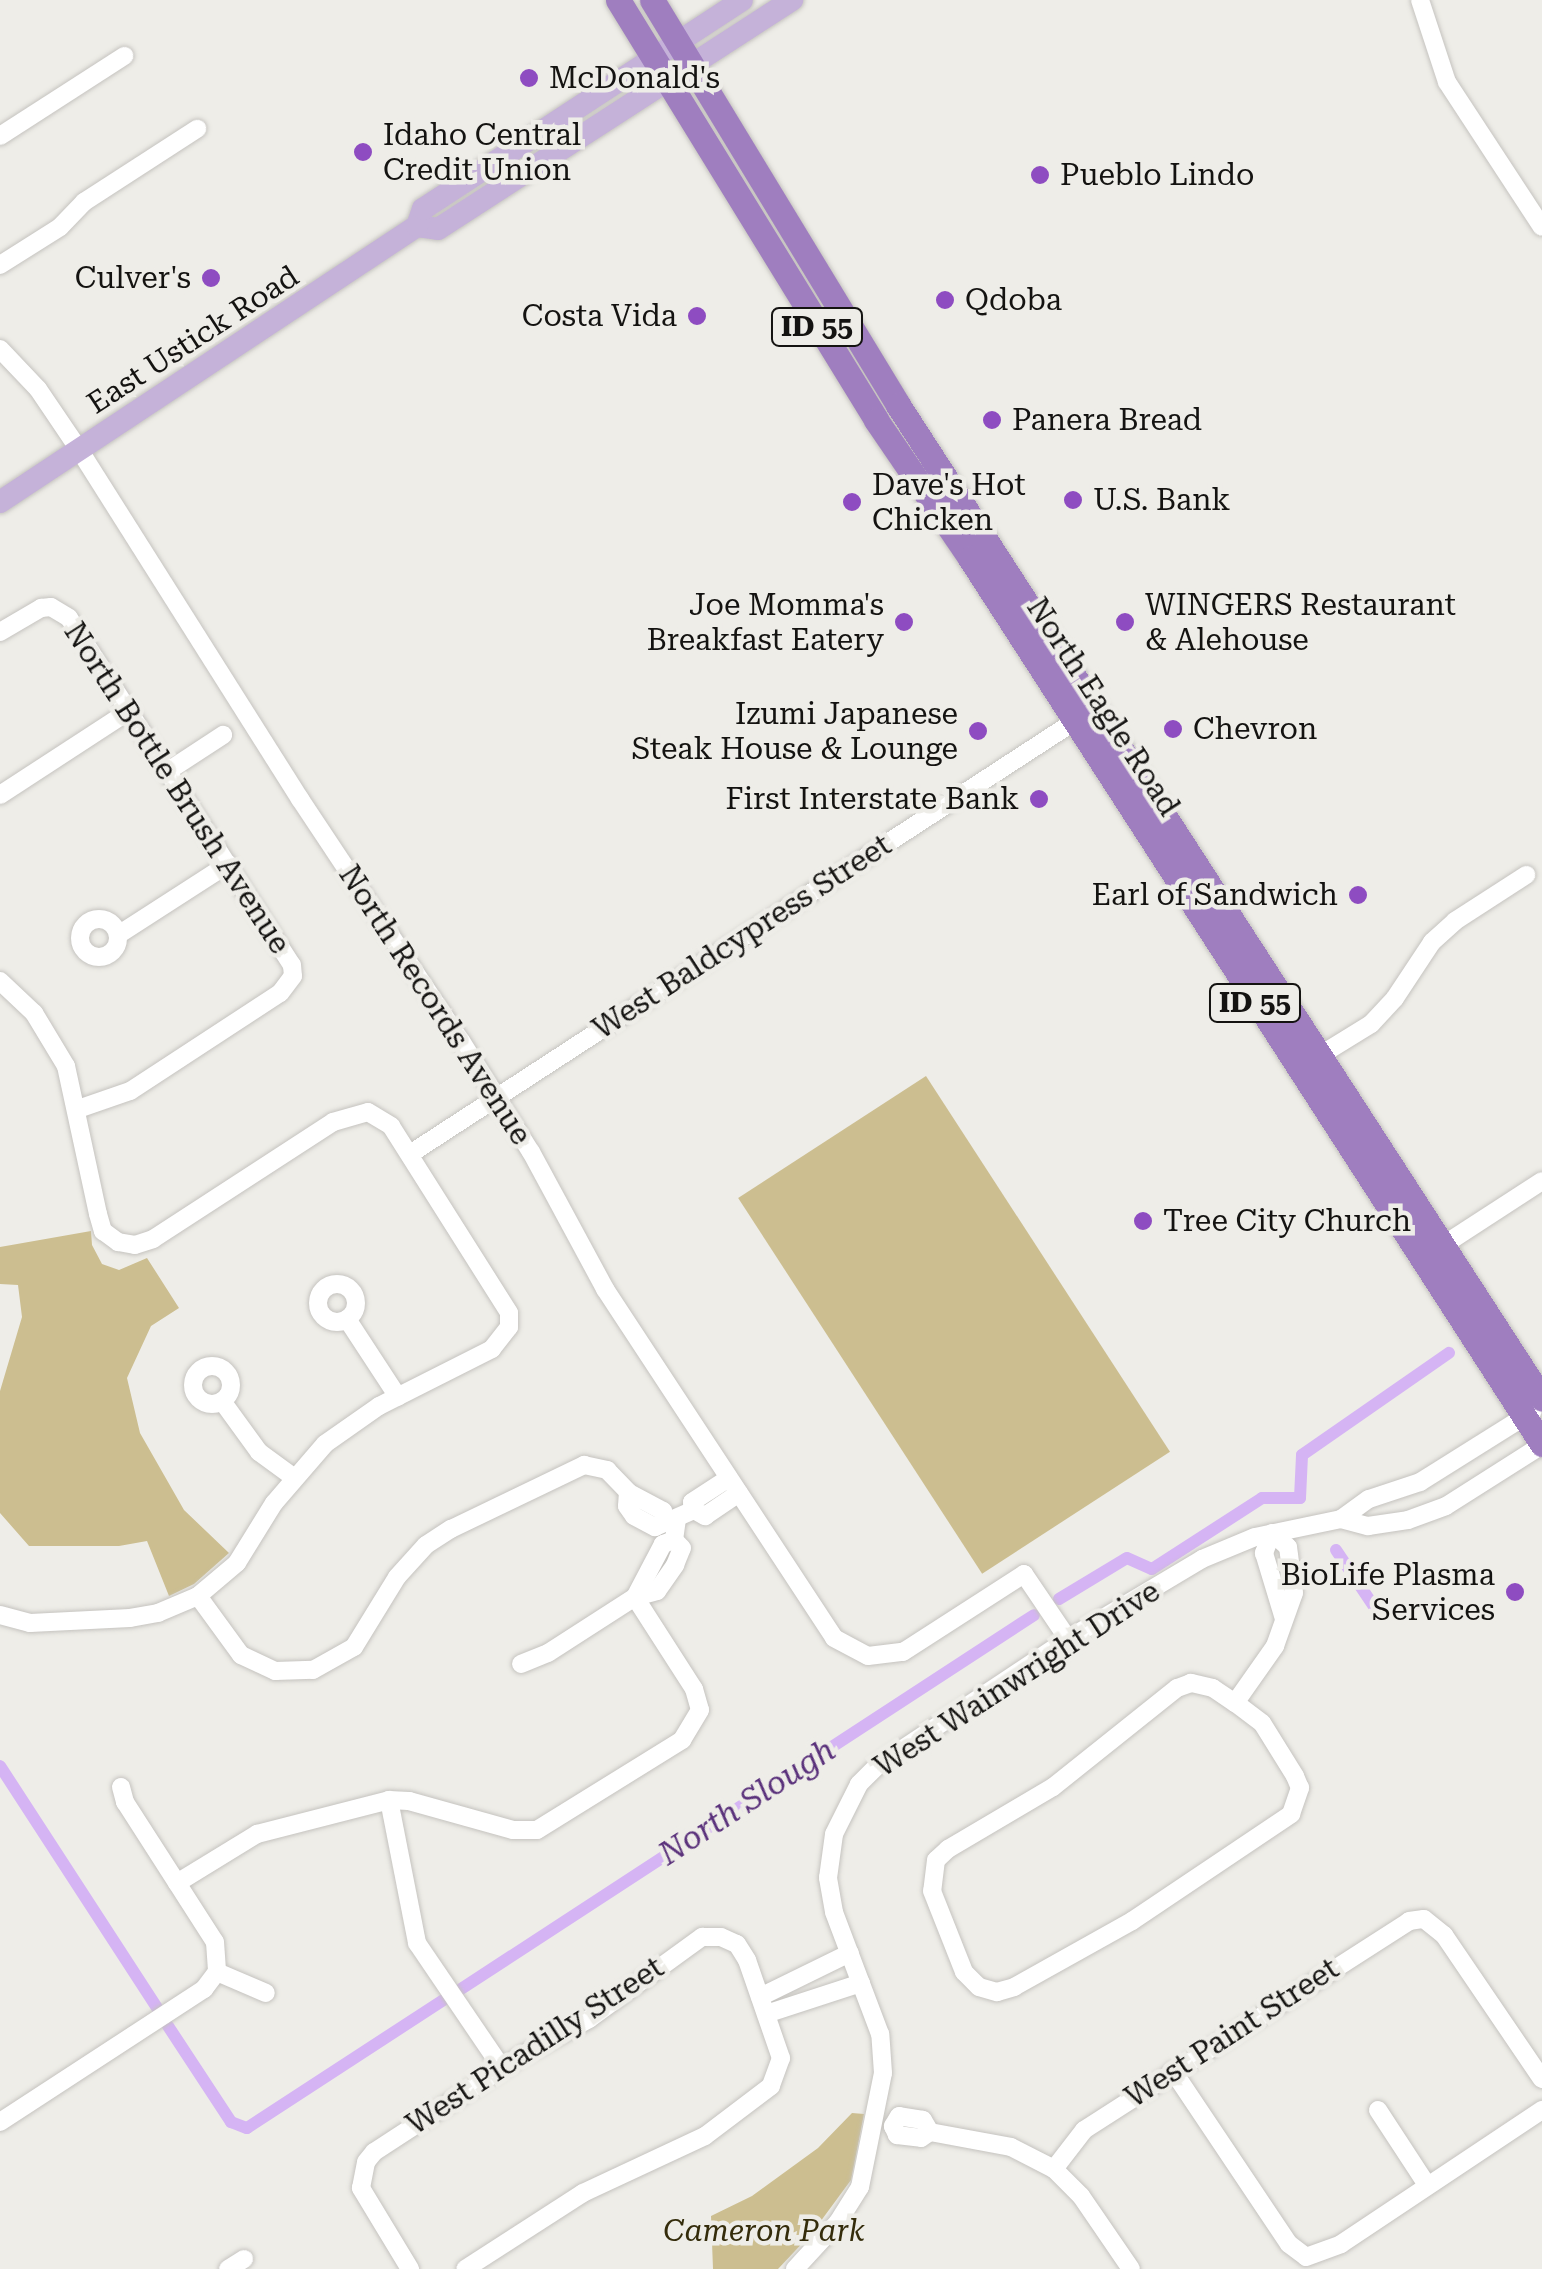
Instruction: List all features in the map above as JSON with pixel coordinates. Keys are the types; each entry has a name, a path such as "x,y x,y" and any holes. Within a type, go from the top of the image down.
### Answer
{"highway":[{"name":"North Eagle Road","path":"618,0 876,420 1091,725 1193,882 1225,912 1442,1246 1536,1407 1542,1445"},
{"name":"North Eagle Road","path":"652,0 1084,715 1536,1407"}],"main road":[{"path":"676,42 742,0"},
{"path":"691,66 792,0"},
{"name":"East Ustick Road","path":"0,502 417,226 423,209 676,42"},
{"name":"East Ustick Road","path":"417,226 438,229 691,66"}],"street":[{"path":"1420,0 1447,82 1542,227"},
{"path":"0,136 124,56"},
{"path":"0,264 60,226 84,202 197,130"},
{"name":"North Records Avenue","path":"0,348 38,389 80,451 310,815 498,1097 606,1289 834,1638 868,1656 903,1652 1024,1574 1068,1640"},
{"name":"North Bottle Brush Avenue","path":"0,632 31,612 51,608 69,618 288,956 292,976 280,993 130,1091 78,1110"},
{"path":"0,795 129,711"},
{"name":"West Baldcypress Street","path":"410,1154 1084,715"},
{"path":"168,770 223,735"},
{"path":"118,935 228,864"},
{"path":"1319,1056 1371,1024 1395,998 1432,942 1454,921 1526,875"},
{"path":"0,981 34,1013 66,1066 103,1231 118,1242 135,1245 152,1240 333,1122 368,1112 392,1126 504,1300 509,1327 492,1349 398,1396 339,1432 294,1477 237,1563 198,1596 158,1613 130,1618 30,1623 0,1615"},
{"path":"1442,1246 1542,1181"},
{"path":"347,1319 398,1396"},
{"path":"222,1402 259,1452 294,1477"},
{"name":"West Wainwright Drive","path":"795,2269 852,2202 884,2124 880,2034 834,1912 828,1878 834,1834 851,1796 876,1766 1068,1640 1202,1559 1272,1533 1341,1519 1369,1499 1420,1482 1536,1407"},
{"name":"West Wainwright Drive","path":"1341,1519 1368,1526 1408,1520 1446,1506 1542,1445"},
{"path":"198,1596 242,1655 275,1670 313,1670 354,1648 396,1576 426,1545 571,1468 598,1467 617,1477 628,1492 663,1511 670,1520 674,1540 663,1544 635,1597 548,1653 522,1664"},
{"path":"670,1520 694,1510 692,1502 734,1486"},
{"path":"1235,1703 1274,1646 1284,1619 1264,1553 1272,1533"},
{"path":"177,1883 256,1834 389,1800 409,1801 513,1830 537,1830 682,1740 700,1710 694,1688 635,1597"},
{"path":"1191,1684 1213,1688 1235,1703 1262,1723 1296,1776 1298,1800 1281,1824 1132,1921 1014,1988 997,1992 979,1988 964,1972 932,1891 936,1860 948,1849 1053,1788 1177,1688 1191,1684"},
{"path":"1,2120 204,1989 216,1972 214,1942 125,1802 121,1787"},
{"path":"389,1800 417,1943 502,2068"},
{"name":"West Paint Street","path":"1054,2168 1084,2130 1395,1926 1424,1919 1444,1934 1542,2079"},
{"name":"West Picadilly Street","path":"410,2269 365,2202 362,2174 374,2152 502,2068 574,2029 702,1938 721,1937 736,1944 748,1960 763,2006"},
{"path":"763,2006 850,1953"},
{"path":"216,1972 266,1992"},
{"path":"763,2006 862,1984"},
{"path":"465,2269 582,2193 705,2136 771,2086 779,2073 780,2058 763,2006"},
{"path":"1173,2071 1289,2244 1306,2257 1328,2252 1542,2110"},
{"path":"1378,2110 1427,2185"},
{"path":"884,2124 899,2116 923,2120 930,2132 1011,2147 1054,2168 1081,2196 1131,2269"}],"green space":[{"path":"926,1076 1170,1452 982,1574 738,1198"},
{"path":"91,1231 92,1245 102,1264 119,1270 147,1258 179,1308 151,1326 127,1378 140,1433 184,1510 229,1553 194,1584 169,1596 147,1541 119,1546 29,1546 0,1513 0,1391 22,1317 18,1285 0,1284 0,1247"},
{"name":"Cameron Park","path":"852,2113 864,2114 851,2180 812,2233 778,2269 713,2269 711,2216 752,2196 818,2148"}],"waterway":[{"name":"North Slough","path":"1059,1599 1127,1558 1152,1569 1262,1498 1300,1498 1302,1455 1449,1353"},
{"name":"North Slough","path":"1336,1550 1381,1617"},
{"name":"North Slough","path":"461,1989 1034,1615"},
{"name":"North Slough","path":"0,1766 157,2008"},
{"name":"North Slough","path":"168,2026 231,2122 247,2128 443,2000"}],"place":[{"name":"McDonald's","path":"529,78"},
{"name":"Idaho Central Credit Union","path":"363,152"},
{"name":"Pueblo Lindo","path":"1040,175"},
{"name":"Culver's","path":"211,278"},
{"name":"Qdoba","path":"945,300"},
{"name":"Costa Vida","path":"697,316"},
{"name":"Panera Bread","path":"992,420"},
{"name":"U.S. Bank","path":"1073,500"},
{"name":"Dave's Hot Chicken","path":"852,502"},
{"name":"Joe Momma's Breakfast Eatery","path":"904,622"},
{"name":"WINGERS Restaurant & Alehouse","path":"1125,622"},
{"name":"Chevron","path":"1173,729"},
{"name":"Izumi Japanese Steak House & Lounge","path":"978,731"},
{"name":"First Interstate Bank","path":"1039,799"},
{"name":"Earl of Sandwich","path":"1358,895"},
{"name":"Tree City Church","path":"1143,1221"},
{"name":"BioLife Plasma Services","path":"1515,1592"}]}
